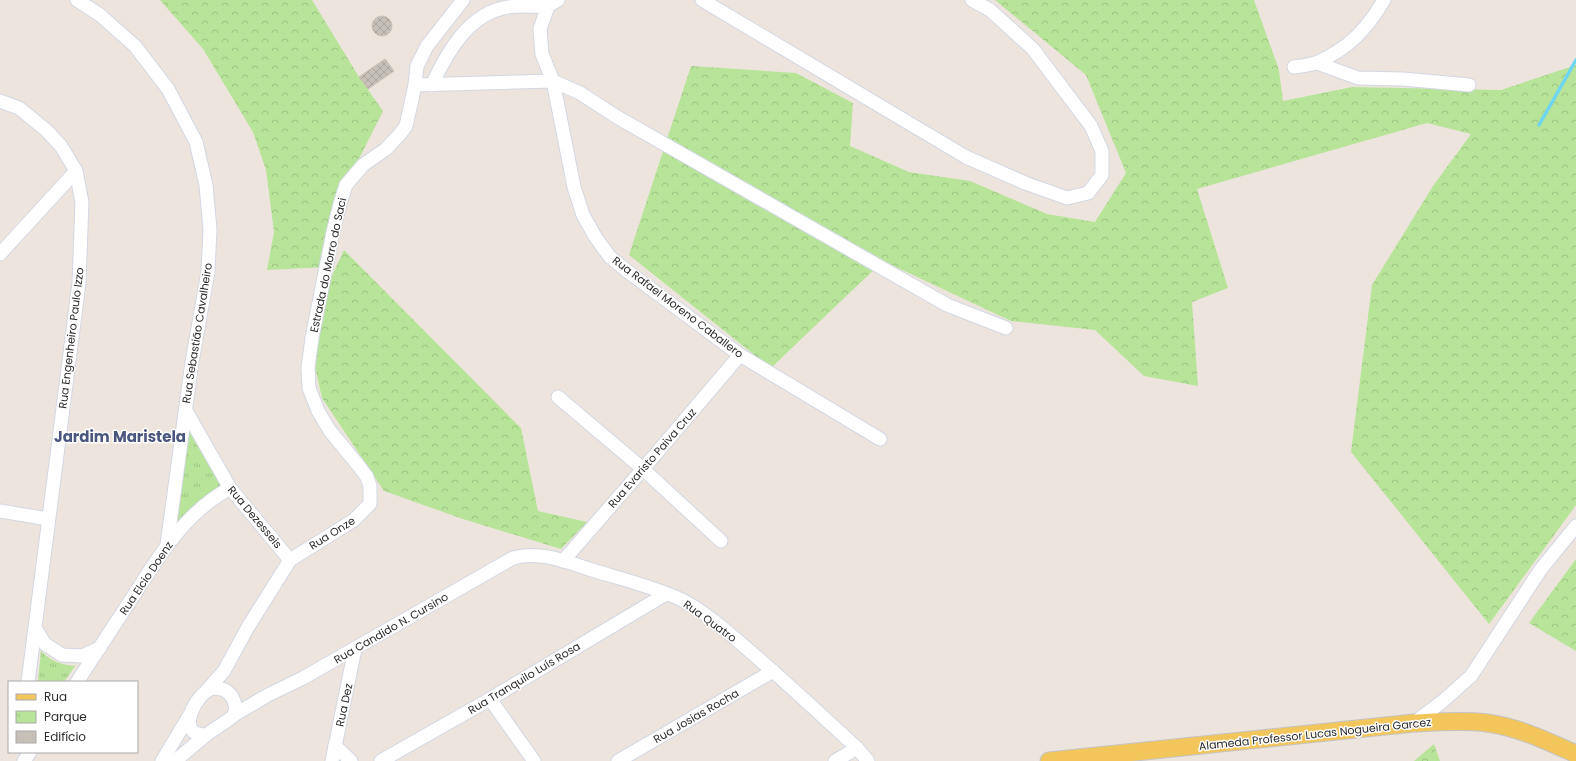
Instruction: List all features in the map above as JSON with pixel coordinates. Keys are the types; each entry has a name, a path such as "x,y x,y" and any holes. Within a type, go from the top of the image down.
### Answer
{"main road":[{"name":"Alameda Professor Lucas Nogueira Garcez","path":"1049,761 1414,723 1459,722 1486,723 1516,729 1576,754"}],"street":[{"name":"Rua Sebastião Cavalheiro","path":"77,0 100,15 135,46 168,89 196,142 206,185 210,229 208,272 192,362 167,545"},
{"name":"Estrada do Morro do Saci","path":"370,504 370,486 366,477 330,431 318,411 309,388 308,368 312,338 333,232 346,185 363,165 386,149 406,126 415,85 417,66 427,46 464,0"},
{"path":"702,0 966,157 1025,183 1067,198 1088,193 1102,175 1102,151 1091,126 1033,49 990,10 972,0"},
{"path":"1294,67 1317,63 1346,45 1363,31 1376,14 1384,0"},
{"path":"432,84 441,63 464,31 486,15 508,7 553,3"},
{"name":"Rua Rafael Moreno Caballero","path":"553,3 540,29 542,54 553,81 574,187 583,215 596,238 610,257 740,355 880,439"},
{"path":"1317,63 1358,78 1470,85"},
{"path":"415,85 553,81 580,93 617,117 947,305 1006,328"},
{"name":"Rua Engenheiro Paulo Izzo","path":"0,101 19,108 46,130 61,146 76,171 82,202 78,283 28,681"},
{"path":"0,254 76,171"},
{"name":"Rua Evaristo Paiva Cruz","path":"563,561 740,355"},
{"path":"558,397 643,469 721,541"},
{"name":"Rua Dezesseis","path":"186,411 230,488 290,560"},
{"name":"Rua Elcio Doenz","path":"78,681 167,545 193,514 213,497 230,488"},
{"name":"Rua Onze","path":"290,560 354,520 370,504"},
{"path":"0,512 48,519"},
{"path":"1414,723 1443,701 1471,676 1541,569 1576,526"},
{"name":"Rua Quatro","path":"513,558 523,555 563,561 666,594 693,606 728,632 774,671 858,748 868,761"},
{"name":"Rua Candido N. Cursino","path":"234,715 268,695 304,678 513,558"},
{"path":"162,761 193,708 224,671 248,627 290,560"},
{"name":"Rua Tranquilo Luís Rosa","path":"382,761 490,699 666,594"},
{"path":"35,628 45,644 62,655 82,656 100,648"},
{"name":"Rua Dez","path":"332,761 355,649"},
{"path":"175,761 206,735 234,715 236,710 230,695 224,671"},
{"name":"Rua Josias Rocha","path":"618,761 774,671"},
{"path":"207,690 220,688 230,695"},
{"name":"Rua Candido N. Cursino","path":"230,695 268,695"},
{"path":"490,699 534,761"},
{"path":"189,716 192,731 200,735 206,735"},
{"path":"335,746 351,761"},
{"path":"836,761 858,748"}],"green space":[{"path":"160,0 312,0 359,77 383,111 346,185 326,267 267,270 274,232 266,170 253,132 203,49"},
{"path":"995,0 1254,0 1279,70 1283,101 1352,87 1501,90 1576,65 1576,505 1489,624 1351,452 1372,285 1433,186 1471,134 1427,123 1197,189 1228,288 1192,302 1198,386 1144,376 1095,330 1011,321 883,261 771,368 629,255 691,66 796,73 853,103 850,146 909,172 970,181 1047,214 1095,222 1126,173 1086,75"},
{"path":"344,250 521,428 538,511 587,522 561,549 463,519 384,491 322,398 314,362 328,284"},
{"path":"186,411 230,488 167,545"},
{"path":"1576,559 1576,651 1529,623"},
{"path":"41,651 57,662 75,666 65,681 38,681"},
{"path":"1434,744 1440,761 1414,761"}],"building":[{"path":"382,16 389,19 392,26 389,33 382,36 375,33 372,26 375,19"},
{"path":"385,59 394,71 368,89 359,77"}],"waterway":[{"path":"1539,125 1576,60"}],"district":[{"name":"Jardim Maristela","path":"120,436"}]}
